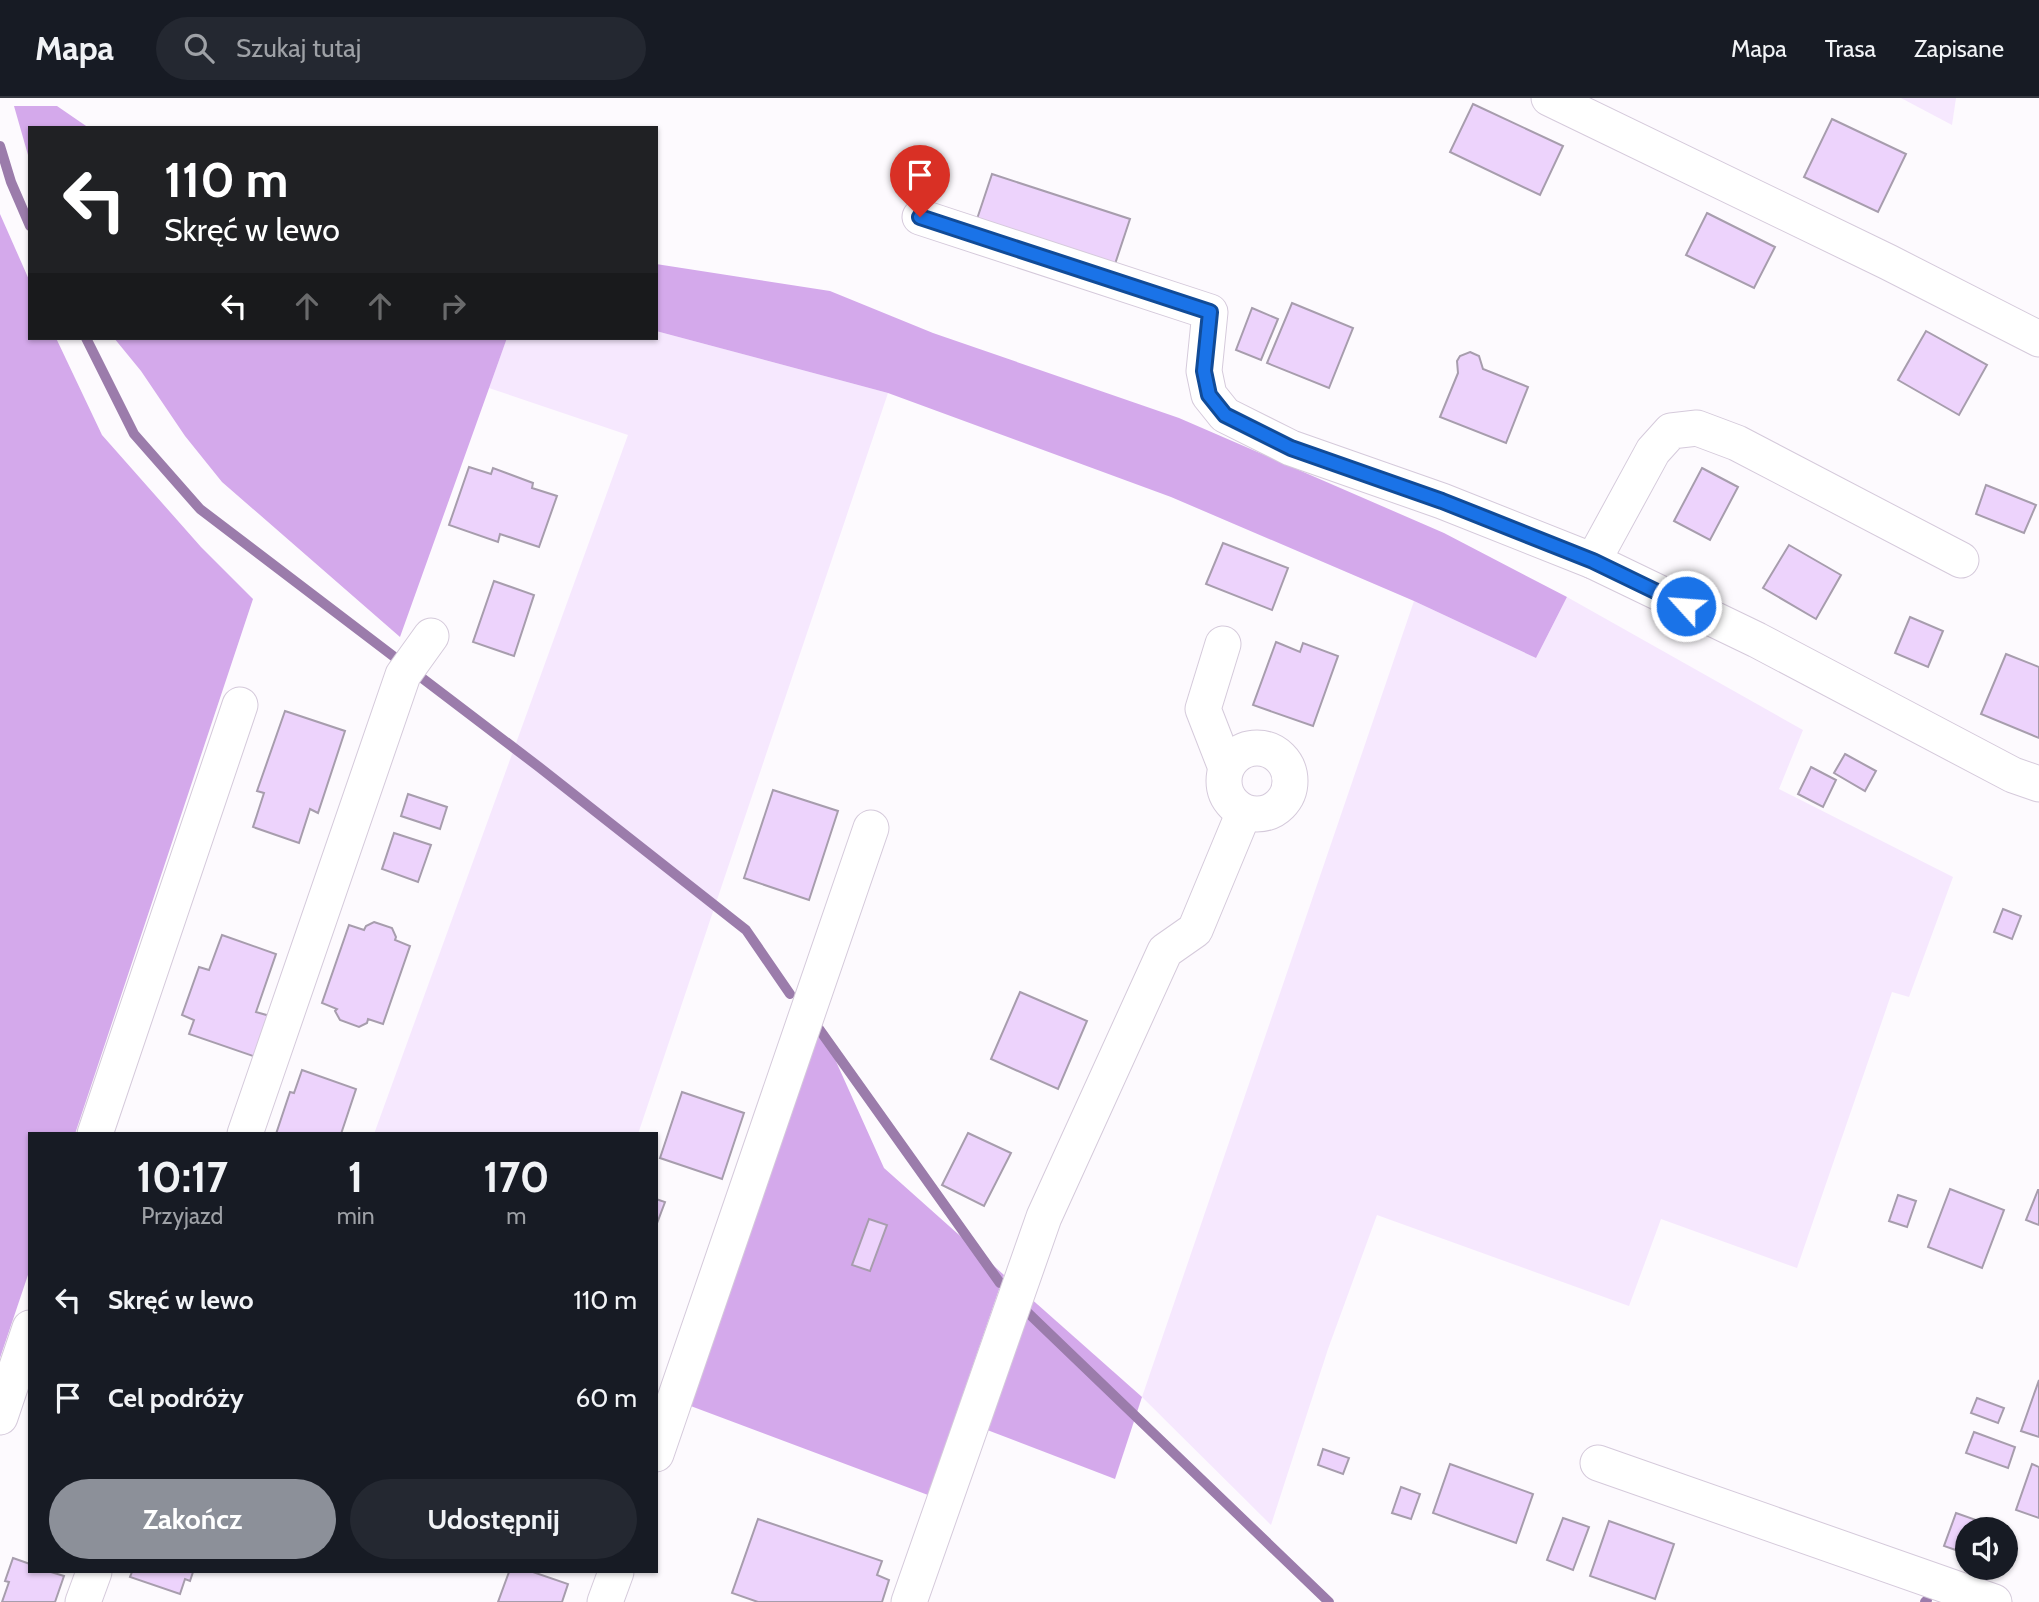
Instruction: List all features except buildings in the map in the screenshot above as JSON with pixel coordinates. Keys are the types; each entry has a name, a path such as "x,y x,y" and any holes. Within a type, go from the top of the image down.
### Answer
{"lane":[{"path":"1549,98 2039,339"},
{"path":"920,217 1210,312 1204,371 1209,395 1225,415 1291,448 1442,501 1593,561 1757,640 2012,775 2039,784"},
{"path":"1593,561 1653,451 1671,431 1697,428 1737,443 1961,560"},
{"path":"1223,643 1203,709 1226,768"},
{"path":"246,1132 417,655"},
{"path":"96,1132 240,705"},
{"path":"1256,748 1269,750 1280,757 1287,768 1290,780 1287,793 1280,804 1270,811 1257,814 1244,812 1233,805 1226,794 1226,768 1233,758 1244,751 1256,748"},
{"path":"909,1602 1044,1217 1165,951 1195,930 1244,812"},
{"path":"658,1448 871,828"},
{"path":"0,1417 28,1334"},
{"path":"1598,1463 1994,1602"},
{"path":"83,1602 94,1573"},
{"path":"605,1602 616,1573"}],"shaded area":[{"path":"1901,98 1956,98 1952,125"},
{"path":"14,106 57,106 86,126 28,126 28,155"},
{"path":"0,214 28,277 28,340 57,340 102,435 201,547 253,599 76,1132 28,1132 28,1275 0,1358"},
{"path":"658,264 830,291 933,333 1179,418 1444,533 1567,597 1536,658 1414,601 1171,497 888,393 658,332"},
{"path":"658,332 888,393 639,1132 375,1132 628,435 489,388 506,340 658,340"},
{"path":"116,340 506,340 400,637 222,482 185,436 141,371"},
{"path":"1567,597 1803,730 1779,789 1953,877 1909,997 1892,992 1797,1268 1661,1219 1629,1306 1377,1215 1328,1349 1271,1525 1142,1397 1414,601 1536,658"},
{"path":"816,1017 884,1168 1004,1275 928,1495 688,1405"},
{"path":"1028,1296 1142,1397 1115,1479 982,1428"}],"waterway":[{"path":"0,146 11,182 28,221"},
{"path":"87,340 134,434 200,509 539,767 746,930 790,994"},
{"path":"819,1029 1000,1283"},
{"path":"1025,1310 1329,1602"}],"route":[{"path":"920,217 1210,312 1204,371 1209,395 1225,415 1291,448 1442,501 1593,561 1686,606"}]}
